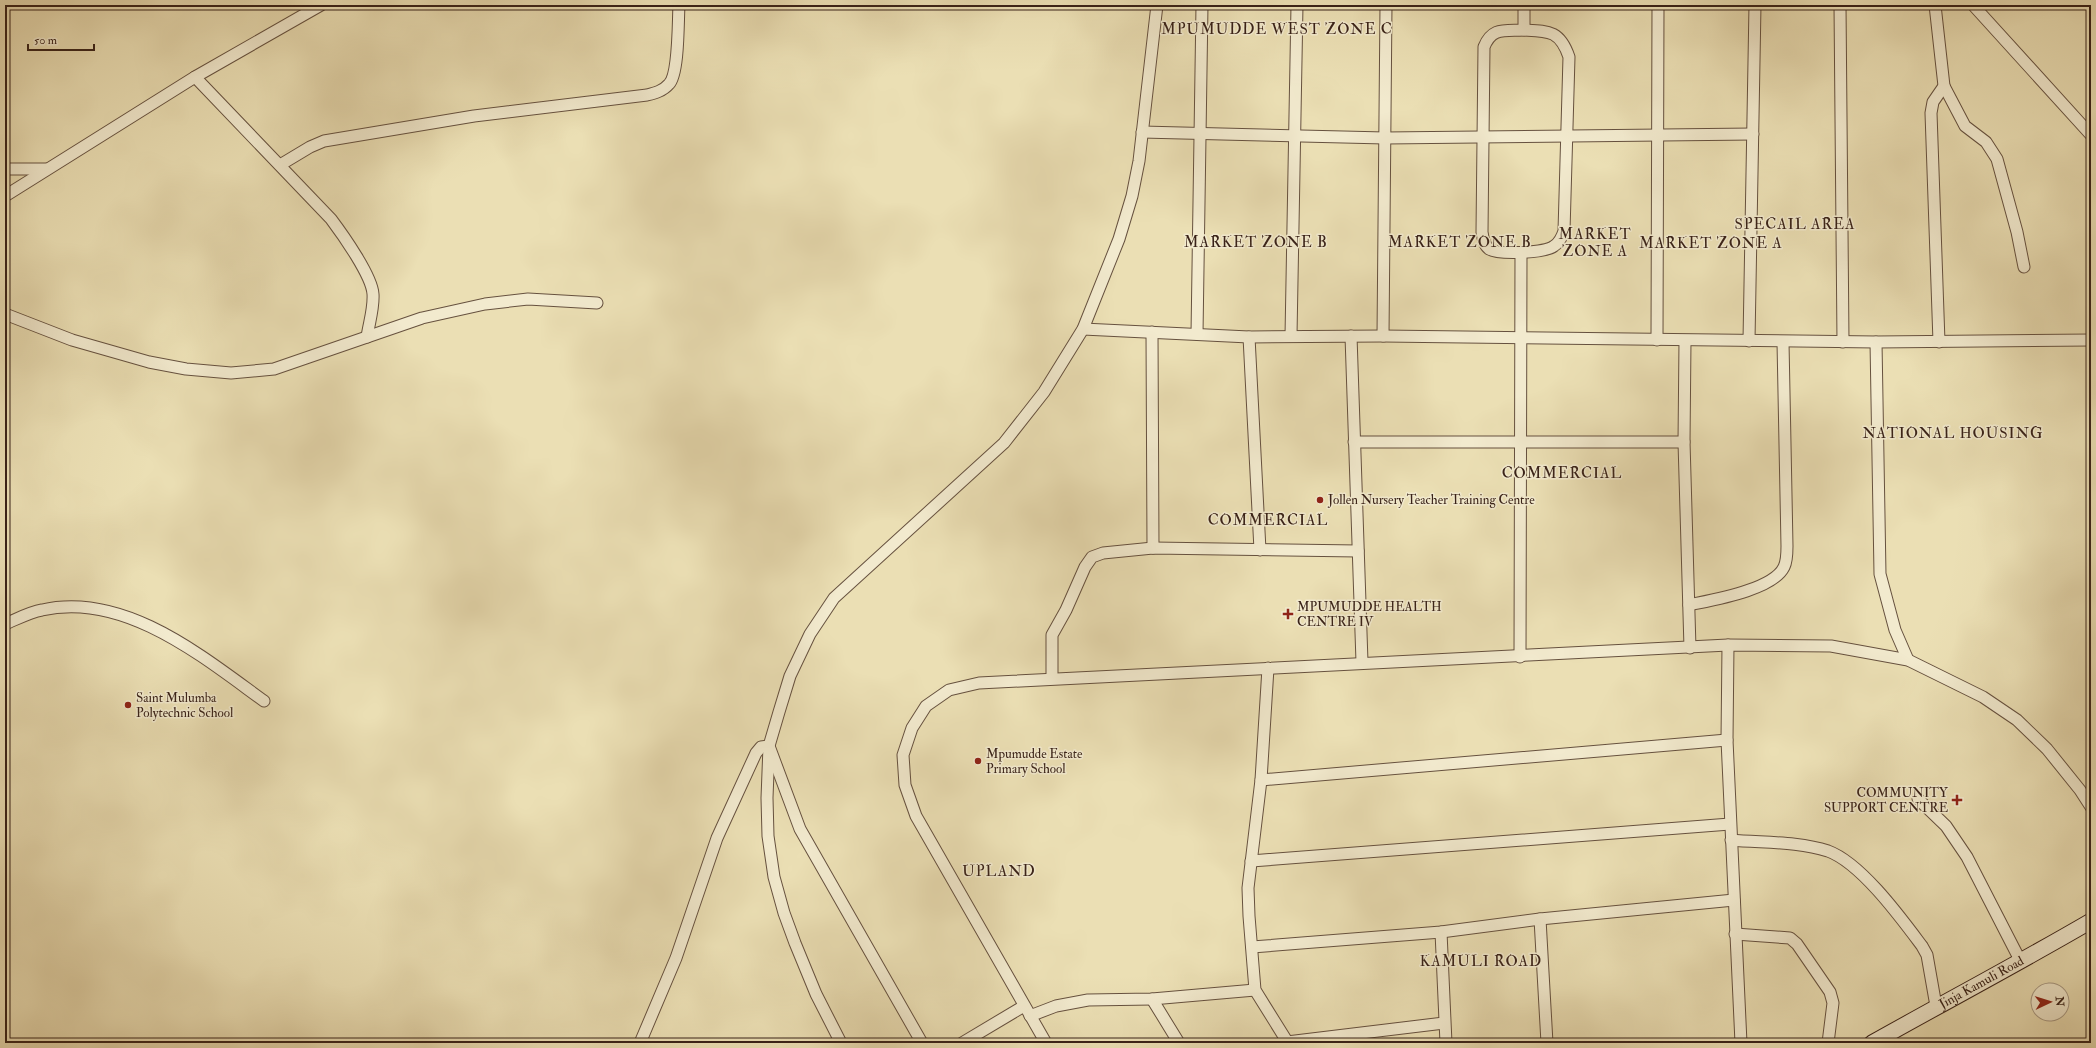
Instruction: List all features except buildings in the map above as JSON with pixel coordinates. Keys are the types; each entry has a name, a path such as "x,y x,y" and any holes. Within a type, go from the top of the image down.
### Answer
{"main road":[{"name":"Jinja Kamuli Road","path":"1872,1043 1936,1006 2021,962 2091,921"}],"street":[{"path":"5,196 195,77 321,5"},
{"path":"280,165 310,146 324,141 474,116 647,95 661,90 670,84 675,73 679,5"},
{"path":"841,1043 816,994 784,913 774,877 768,836 767,798 770,746 790,676 810,634 834,598 1004,443 1044,392 1083,329 1118,239 1132,196 1142,132 1157,5"},
{"path":"1197,334 1202,5"},
{"path":"1291,336 1296,135 1297,5"},
{"path":"1383,336 1386,5"},
{"path":"1524,5 1524,30"},
{"path":"1658,5 1658,340"},
{"path":"1749,341 1754,5"},
{"path":"1840,5 1843,342"},
{"path":"1935,5 1944,86 1964,126 1986,142 1997,159 2024,267"},
{"path":"1973,5 2091,135"},
{"path":"1498,31 1548,31 1558,36 1565,44 1569,57 1568,137 1564,231 1561,239 1555,246 1548,250 1520,252 1490,250 1484,243 1482,232 1484,47 1488,37 1498,31"},
{"path":"195,77 331,219 349,243 373,292 373,302 367,337"},
{"path":"1939,342 1931,113 1933,102 1944,86"},
{"path":"1142,132 1385,138 1753,134"},
{"path":"5,169 47,170"},
{"path":"1520,252 1520,657"},
{"path":"5,314 72,340 149,362 186,369 231,373 274,369 422,318 485,304 528,299 597,303"},
{"path":"1083,329 1249,337 1519,337 1783,342 2091,340"},
{"path":"1152,332 1153,548"},
{"path":"1351,336 1362,662"},
{"path":"1249,337 1260,550"},
{"path":"1685,341 1684,442 1690,648"},
{"path":"1689,605 1735,594 1764,584 1784,568 1787,558 1787,546 1783,342"},
{"path":"1876,342 1880,574 1893,624 1908,660"},
{"path":"1354,442 1684,442"},
{"path":"1052,678 1052,635 1066,610 1085,567 1092,557 1103,553 1153,548 1358,552"},
{"path":"5,624 42,610 83,608 109,611 136,620 191,649 264,702"},
{"path":"1728,645 1727,740 1741,1043"},
{"path":"1046,1043 916,816 904,785 903,755 912,728 926,706 949,690 979,683 1052,678 1362,662 1520,657 1728,645 1831,646 1908,660 1983,697 2017,720 2048,750 2080,790 2091,807"},
{"path":"1268,668 1261,780 1248,888 1255,990 1288,1042 1444,1023"},
{"path":"1261,780 1727,740"},
{"path":"640,1043 676,958 717,838 756,753 761,747 770,746"},
{"path":"770,746 800,829 922,1043"},
{"path":"1918,799 1946,826 1967,857 2021,962"},
{"path":"1251,861 1730,824"},
{"path":"1731,840 1816,848 1842,859 1872,885 1922,946 1927,955 1936,1006"},
{"path":"1252,947 1441,932 1540,919 1734,900"},
{"path":"1540,919 1547,1043"},
{"path":"1441,932 1446,1043"},
{"path":"1736,934 1790,938 1797,944 1830,992 1833,1003 1828,1043"},
{"path":"1030,1016 1072,1002 1152,999 1255,990"},
{"path":"1152,999 1179,1043"},
{"path":"962,1043 1024,1006"}],"place":[{"name":"Jollen Nursery Teacher Training Centre","path":"1320,500"},
{"name":"MPUMUDDE HEALTH CENTRE IV","path":"1288,614"},
{"name":"Saint Mulumba Polytechnic School","path":"128,705"},
{"name":"Mpumudde Estate Primary School","path":"978,761"},
{"name":"COMMUNITY SUPPORT CENTRE","path":"1957,800"}],"district":[{"name":"MPUMUDDE WEST ZONE C","path":"1277,29"},
{"name":"SPECAIL AREA","path":"1795,224"},
{"name":"MARKET ZONE B","path":"1256,242"},
{"name":"MARKET ZONE B","path":"1460,242"},
{"name":"MARKET ZONE A","path":"1595,242"},
{"name":"MARKET ZONE A","path":"1711,243"},
{"name":"NATIONAL HOUSING","path":"1953,433"},
{"name":"COMMERCIAL","path":"1562,473"},
{"name":"COMMERCIAL","path":"1268,520"},
{"name":"UPLAND","path":"999,871"},
{"name":"KAMULI ROAD","path":"1481,961"}]}
